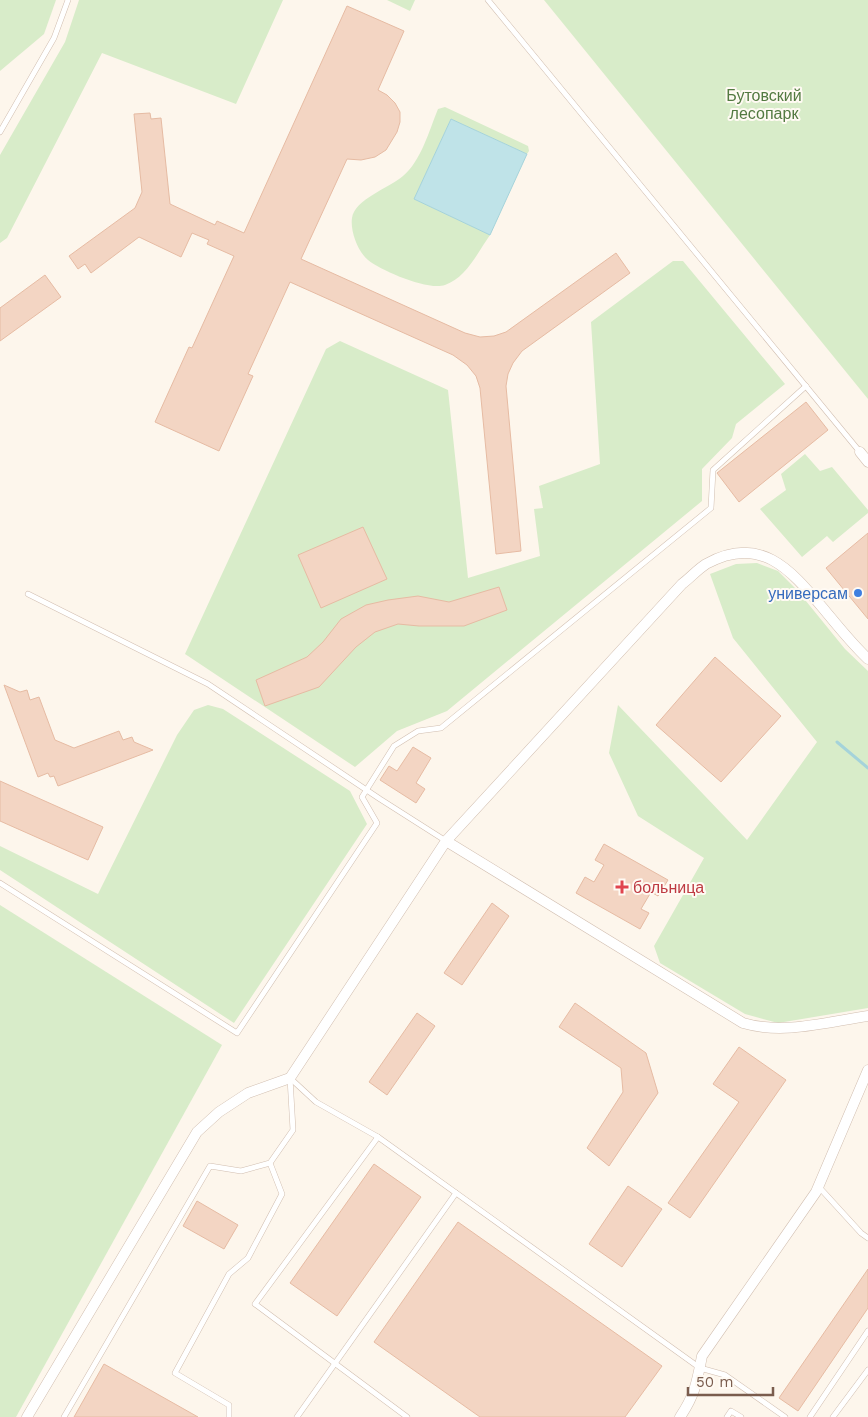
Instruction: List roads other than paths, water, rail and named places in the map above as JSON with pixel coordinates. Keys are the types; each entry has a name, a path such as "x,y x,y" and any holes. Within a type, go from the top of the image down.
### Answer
{"street":[{"path":"860,452 868,462"},
{"path":"27,1417 197,1132 219,1112 248,1093 290,1078 446,841 682,584 705,565 728,555 750,553 771,558 788,569 853,645 868,659"},
{"path":"446,841 743,1023 760,1028 778,1029 868,1016"},
{"path":"680,1417 693,1394 702,1356 818,1187 868,1070"}],"lane":[{"path":"0,132 54,38 68,0"},
{"path":"488,0 860,452"},
{"path":"0,883 237,1034 376,823 362,797 394,746 418,731 441,728 711,508 713,470 806,386"},
{"path":"28,594 208,684 446,841"},
{"path":"290,1078 316,1102 378,1137 700,1368 725,1374 785,1417"},
{"path":"64,1417 210,1166 241,1171 270,1163 293,1130 290,1078"},
{"path":"378,1137 255,1304 407,1417"},
{"path":"229,1417 229,1404 175,1373 230,1274 248,1258 282,1194 270,1163"},
{"path":"818,1187 868,1238"},
{"path":"297,1417 456,1193"},
{"path":"810,1417 868,1331"},
{"path":"833,1417 868,1370"},
{"path":"727,1417 732,1411 741,1417"}],"water":[{"path":"451,119 527,154 490,235 414,199"}],"waterway":[{"path":"837,742 868,768"}],"place":[{"name":"универсам","path":"858,593"},
{"name":"больница","path":"622,887"}],"park label":[{"name":"Бутовский лесопарк","path":"764,104"}]}
